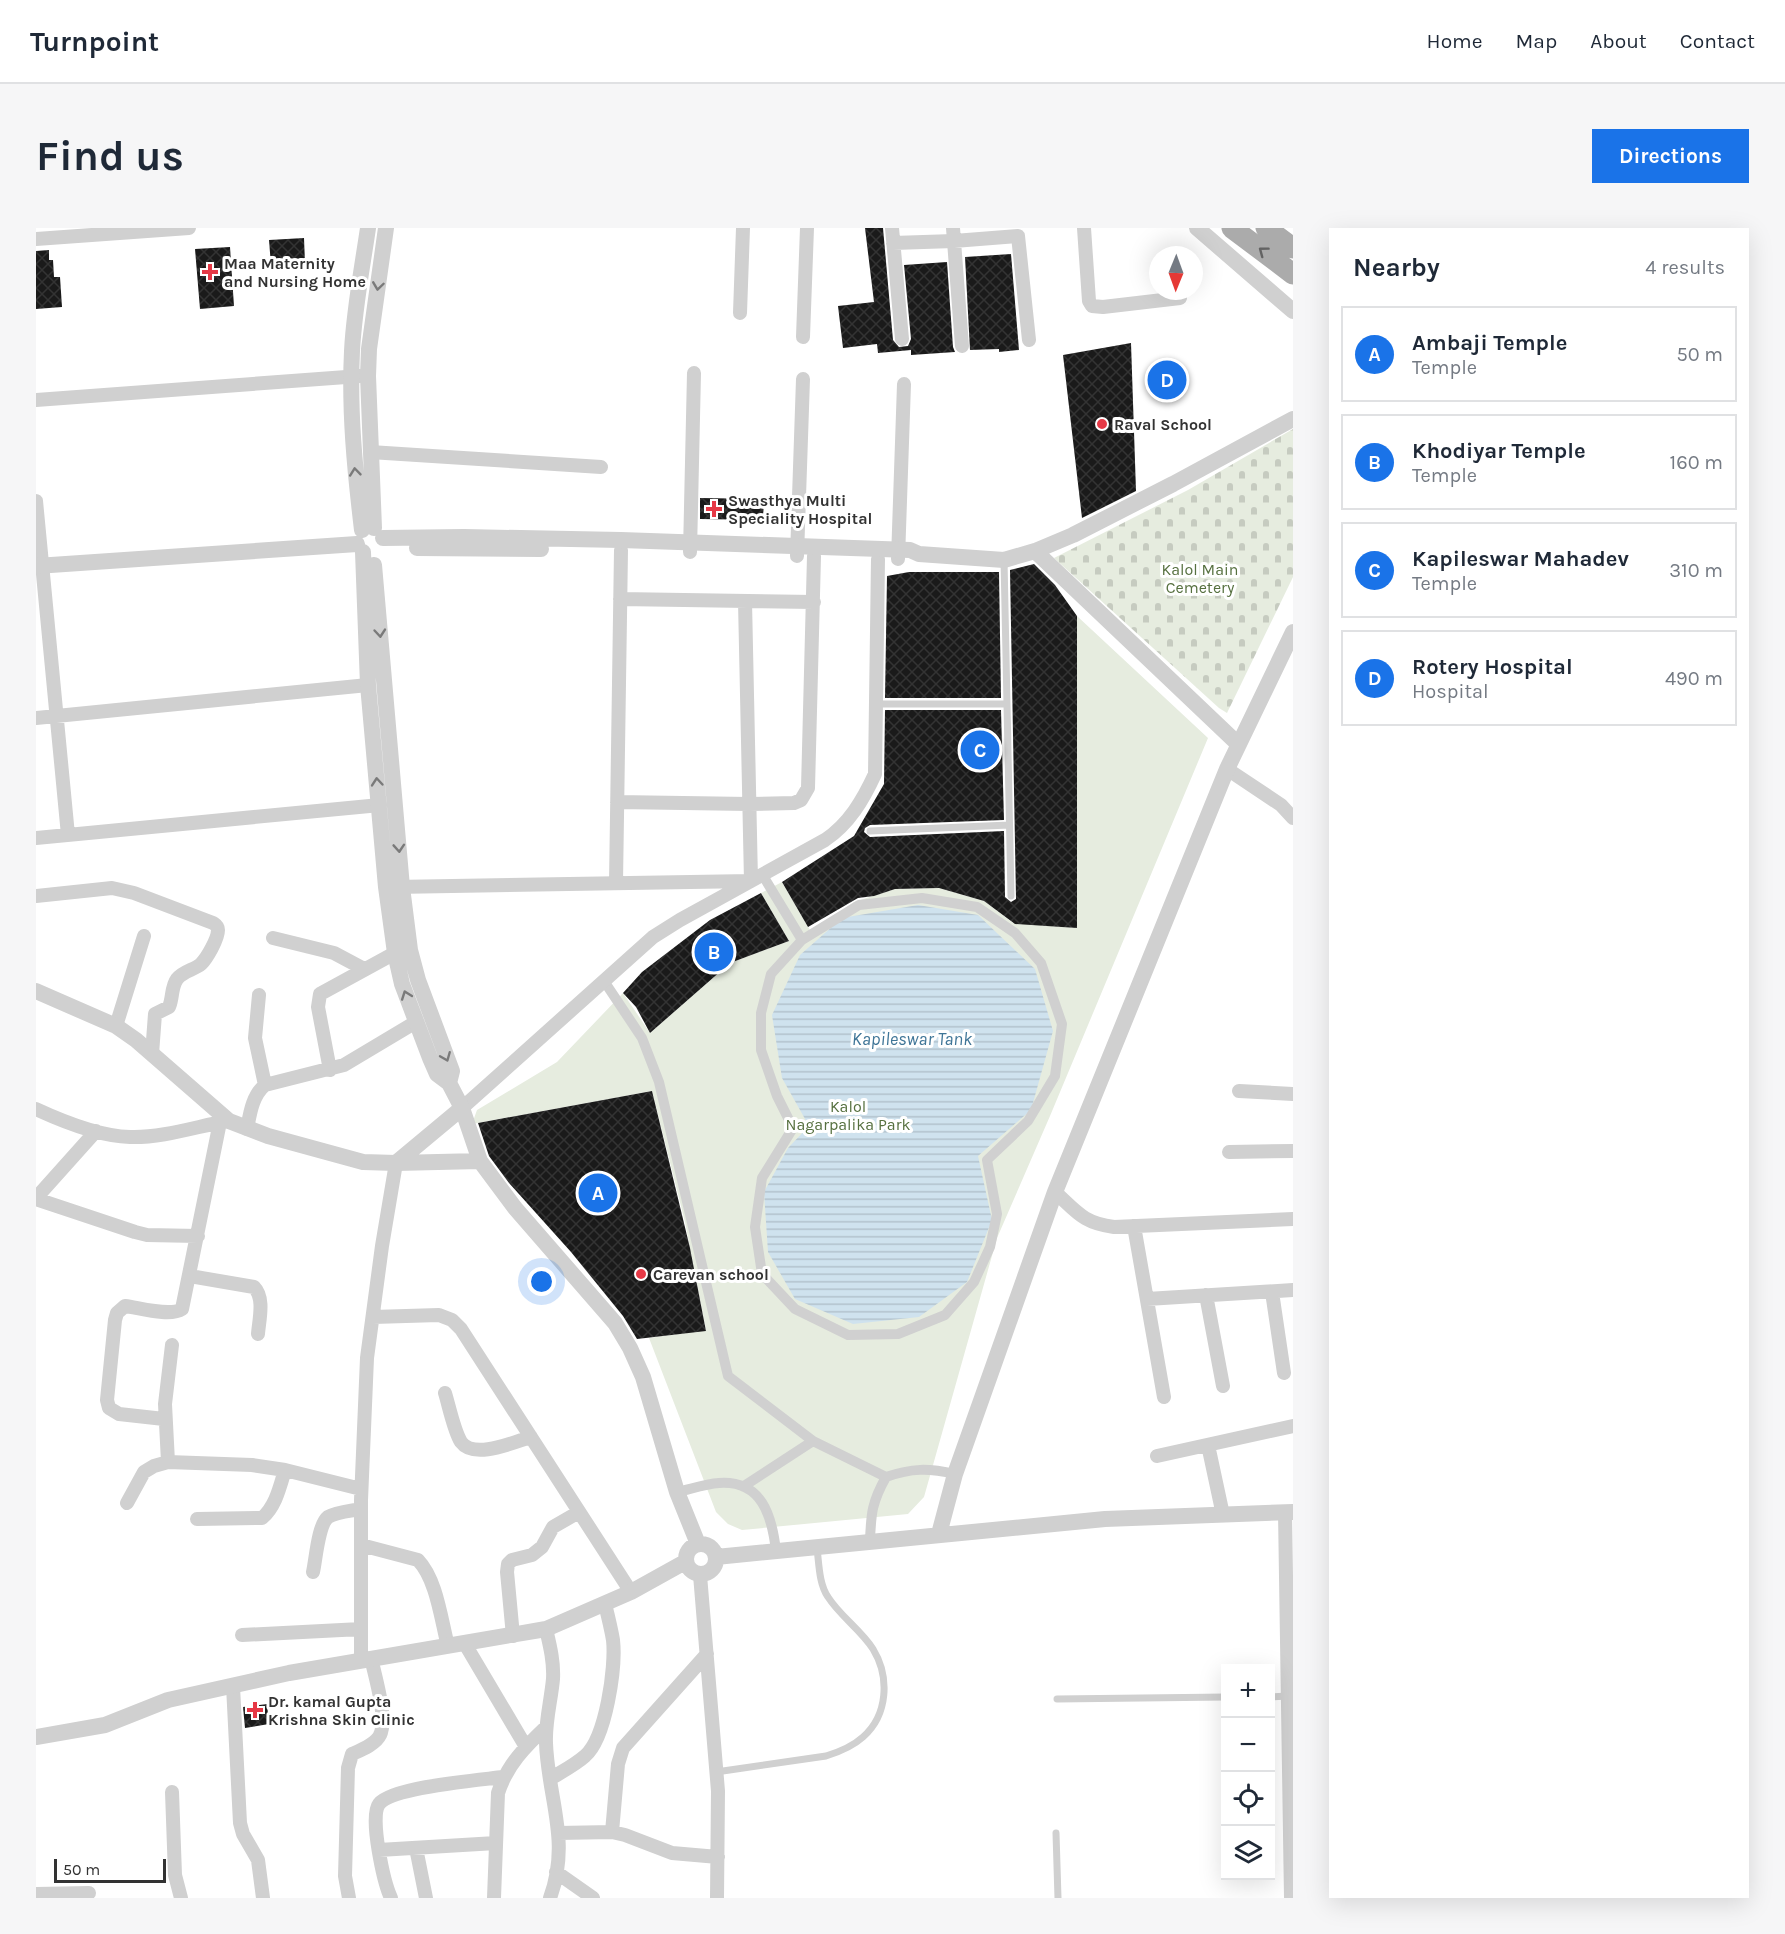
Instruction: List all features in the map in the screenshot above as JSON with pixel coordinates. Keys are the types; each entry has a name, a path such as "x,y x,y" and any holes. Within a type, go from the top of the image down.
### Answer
{"main road":[{"path":"1232,228 1293,273"},
{"path":"1266,228 1293,248"}],"street":[{"path":"36,239 189,228"},
{"path":"368,228 352,348 360,376 370,452 368,685 380,805 394,887 421,989 452,1071 450,1083"},
{"path":"386,228 369,349 360,376 353,453 370,542 394,887 395,953 402,984 437,1074 450,1083 462,1108 480,1161 515,1208 615,1323 630,1348 643,1377 677,1491 698,1544"},
{"path":"740,313 743,228"},
{"path":"803,337 807,228"},
{"path":"892,228 902,339"},
{"path":"1084,228 1089,301 1092,306 1103,307 1163,300"},
{"path":"1197,228 1293,312"},
{"path":"893,243 953,235 1018,236 1029,340"},
{"path":"953,235 962,346"},
{"path":"690,547 694,373"},
{"path":"36,400 360,376"},
{"path":"617,802 794,803 801,800 808,788 814,602 803,552 803,379"},
{"path":"897,554 904,384"},
{"path":"803,552 878,559 910,550 919,554 1004,560 1035,551 1073,535 1293,419"},
{"path":"370,452 601,467"},
{"path":"36,501 39,566 57,716 68,835"},
{"path":"39,566 370,542 475,537 897,554"},
{"path":"370,542 621,550 690,547"},
{"path":"616,883 621,550"},
{"path":"1035,551 1238,744"},
{"path":"349,1898 345,1876 348,1768 352,1755 375,1741 380,1736 382,1726 382,1715 366,1659 361,1629 361,1509 367,1358 396,1163 462,1108 653,937 825,840 849,819 875,774 878,559"},
{"path":"620,599 814,602"},
{"path":"745,601 749,804 757,878 802,940"},
{"path":"939,1534 955,1474 1055,1192 1227,769 1293,632"},
{"path":"36,718 368,685"},
{"path":"1227,769 1281,805 1293,818"},
{"path":"36,838 380,805"},
{"path":"394,887 757,878"},
{"path":"36,896 112,888 134,893 213,922 216,926 216,937 204,961 175,981 170,1007 155,1014 152,1054"},
{"path":"922,898 977,907 1015,933 1041,963 1062,1024 1055,1076 1028,1121 987,1160 997,1214 990,1247 974,1282 945,1315 898,1334 848,1335 795,1309 762,1274 755,1227 762,1178 794,1128 777,1096 761,1050 761,1013 771,974 802,940 859,905 922,898"},
{"path":"116,1026 144,936"},
{"path":"273,938 334,953 364,969"},
{"path":"330,1070 318,999 320,994 395,953"},
{"path":"604,981 642,1038 659,1082 728,1376 813,1441 886,1477"},
{"path":"36,991 116,1026 152,1054 224,1122 363,1162 480,1161"},
{"path":"260,995 255,1038 265,1085"},
{"path":"247,1130 253,1102 258,1091 265,1085 344,1065 416,1022"},
{"path":"1239,1091 1293,1094"},
{"path":"36,1108 96,1131 130,1137 157,1135 224,1122"},
{"path":"164,1419 119,1414 109,1408 107,1400 115,1320 117,1313 125,1306 169,1313 182,1309 224,1122"},
{"path":"96,1131 36,1198 147,1235 198,1236"},
{"path":"1229,1152 1293,1151"},
{"path":"1055,1192 1086,1220 1114,1227 1293,1219"},
{"path":"1134,1226 1164,1397"},
{"path":"190,1276 254,1287 259,1292 260,1300 258,1334"},
{"path":"1147,1299 1293,1290"},
{"path":"1272,1292 1284,1373"},
{"path":"1206,1295 1223,1386"},
{"path":"373,1317 439,1315 452,1320 461,1329 631,1592"},
{"path":"168,1462 164,1419 172,1345"},
{"path":"445,1393 460,1441 467,1448 484,1450 531,1437"},
{"path":"1156,1456 1293,1426"},
{"path":"744,1486 813,1441"},
{"path":"1208,1445 1223,1515"},
{"path":"127,1503 144,1472 168,1462 252,1465 285,1470 362,1489"},
{"path":"870,1541 870,1518 874,1499 886,1477 904,1471 930,1469 955,1474"},
{"path":"197,1519 262,1518 274,1501 285,1470"},
{"path":"677,1491 720,1483 744,1486 762,1500 773,1525 776,1551"},
{"path":"314,1572 321,1528 326,1520 330,1515 361,1509"},
{"path":"513,1636 508,1564 512,1560 532,1555 542,1548 553,1527 579,1512"},
{"path":"716,1557 1105,1519 1289,1512 1287,1696 1291,1777 1291,1898"},
{"path":"698,1544 708,1545 716,1557 716,1564 707,1574 693,1573 685,1562 685,1555 689,1549 698,1544"},
{"path":"361,1545 418,1560 425,1567 457,1645 526,1747"},
{"path":"36,1737 105,1725 168,1700 289,1673 546,1629 631,1592 685,1562"},
{"path":"700,1575 717,1772 717,1898"},
{"path":"550,1779 586,1756 597,1741 602,1726 614,1658 613,1640 605,1604"},
{"path":"242,1635 361,1629"},
{"path":"546,1629 553,1666 546,1727 550,1779 558,1818 555,1884 550,1898"},
{"path":"612,1832 618,1764 623,1748 707,1654"},
{"path":"233,1686 240,1823 243,1834 258,1860 262,1874 263,1898"},
{"path":"494,1898 498,1793 503,1777 526,1747 546,1727"},
{"path":"391,1898 382,1873 379,1850 375,1815 380,1802 437,1785 503,1777"},
{"path":"172,1792 175,1875 181,1898"},
{"path":"558,1833 612,1832 672,1853 718,1857"},
{"path":"379,1850 496,1843"},
{"path":"417,1848 426,1898"},
{"path":"556,1872 593,1898"},
{"path":"36,1894 89,1893"}],"lane":[{"path":"1004,560 1011,896"},
{"path":"876,704 1006,704"},
{"path":"870,831 1009,825"},
{"path":"717,1772 826,1755 844,1750 864,1737 879,1715 885,1693 882,1671 873,1649 826,1596 816,1546"},
{"path":"1275,1697 1287,1696"},
{"path":"1057,1700 1221,1697"},
{"path":"1056,1833 1058,1898"}],"green space":[{"name":"Kalol Main Cemetery","path":"1293,429 1293,577 1227,713 1054,558 1188,490"},
{"name":"Kalol Nagarpalika Park","path":"1077,616 1208,738 997,1238 924,1497 908,1514 742,1530 728,1524 716,1512 649,1338 706,1330 685,1222 652,1091 472,1124 477,1110 557,1062 623,993 650,1033 730,963 789,941 761,893 782,882 811,932 854,902 895,889 939,888 984,901 1013,923 1077,928"}],"water":[{"name":"Kapileswar Tank","path":"918,905 978,915 1035,969 1053,1031 1031,1110 978,1156 992,1220 967,1282 919,1317 853,1324 795,1299 768,1252 764,1192 788,1148 809,1126 782,1078 772,1015 800,955 842,918"}],"building":[{"path":"865,228 883,228 893,340 899,347 908,346 911,339 904,265 947,262 955,352 911,355 911,350 878,353 877,344 843,348 838,306 874,302"},
{"path":"304,238 305,263 271,265 269,240"},
{"path":"230,247 234,306 200,309 195,249"},
{"path":"49,250 49,260 53,260 54,277 60,277 62,307 36,309 36,251"},
{"path":"1011,254 1019,350 999,352 999,349 970,350 965,257"},
{"name":"Raval School","path":"1131,343 1136,491 1082,518 1063,355"},
{"path":"700,498 764,499 763,520 700,519"},
{"path":"1034,564 1055,585 1077,616 1077,928 1015,924 984,901 939,888 895,889 874,896 858,898 808,927 782,882 854,836 884,784 885,710 1001,710 1004,820 870,825 865,828 864,832 870,837 1004,831 1005,897 1011,902 1016,899 1010,570"},
{"path":"909,572 999,572 1001,698 885,698 887,576"},
{"path":"761,893 789,941 730,963 650,1033 636,1007 623,993 642,972 710,920"},
{"path":"652,1091 690,1248 706,1331 637,1339 623,1316 571,1252 509,1183 489,1156 478,1123"},
{"path":"267,1704 269,1724 245,1728 243,1707"}],"place":[{"name":"Maa Maternity and Nursing Home","path":"210,272"},
{"name":"Rotery Hospital","path":"1167,380"},
{"name":"Raval School","path":"1102,424"},
{"name":"Swasthya Multi Speciality Hospital","path":"714,509"},
{"name":"Kapileswar Mahadev","path":"980,750"},
{"name":"Khodiyar Temple","path":"714,952"},
{"name":"Ambaji Temple","path":"598,1193"},
{"name":"Carevan school","path":"641,1274"},
{"name":"Dr. kamal Gupta Krishna Skin Clinic","path":"255,1710"}]}
